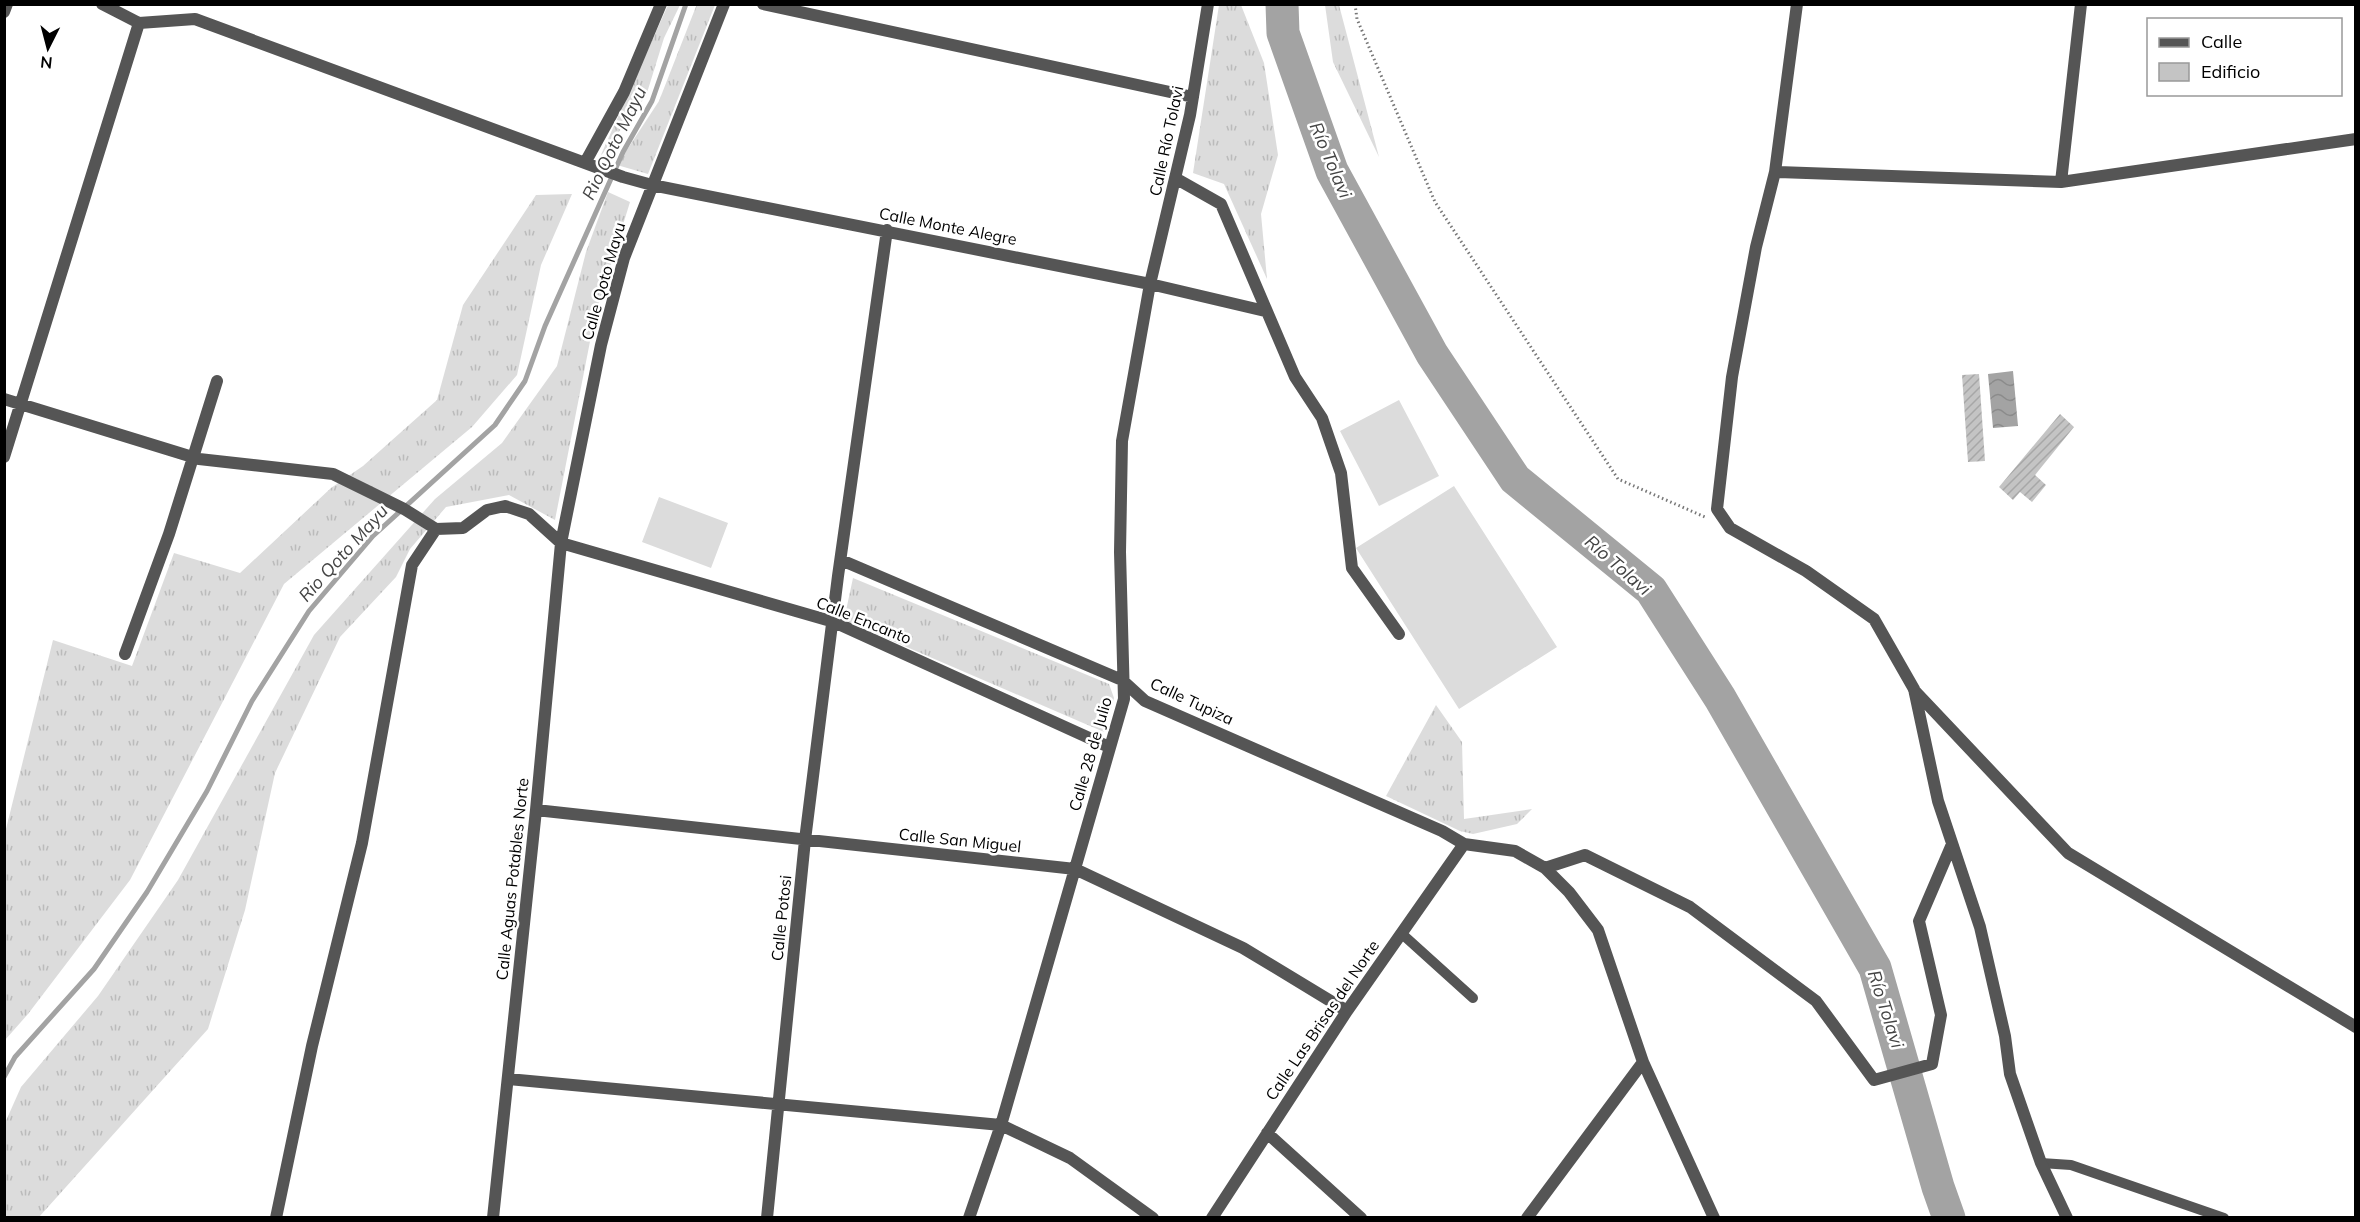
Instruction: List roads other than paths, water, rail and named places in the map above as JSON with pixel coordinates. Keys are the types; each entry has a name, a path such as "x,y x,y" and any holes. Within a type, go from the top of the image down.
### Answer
{"street":[{"path":"4,12 7,4"},
{"path":"4,457 139,23 102,4"},
{"path":"586,161 624,92 661,4"},
{"name":"Calle Qoto Mayu","path":"561,543 601,345 624,258 724,4"},
{"path":"763,4 1193,97"},
{"name":"Calle Río Tolavi","path":"1150,284 1193,97 1208,4"},
{"path":"1797,4 1775,172 1755,247 1732,377 1716,509 1730,528 1806,571 1874,619 1914,689 2068,853 2355,1027"},
{"path":"2061,182 2081,4"},
{"name":"Calle Monte Alegre","path":"139,23 195,19 586,161 623,177 652,185 1150,284 1265,311"},
{"path":"1775,172 2061,182 2355,138"},
{"path":"1175,178 1221,204 1295,377 1322,418 1341,473 1352,567 1399,634"},
{"name":"Calle Potosi","path":"767,1218 806,840 841,560 887,231"},
{"name":"Calle 28 de Julio","path":"969,1218 1001,1125 1124,699 1120,552 1122,441 1150,284"},
{"path":"125,654 169,534 217,381"},
{"path":"4,399 193,457 333,474 404,508 436,530 463,528 487,510 505,506 529,514 561,543"},
{"path":"276,1218 312,1046 362,843 412,565 436,530"},
{"name":"Calle Encanto","path":"561,543 834,622 1109,747"},
{"name":"Calle Aguas Potables Norte","path":"493,1218 536,810 561,543"},
{"name":"Calle Tupiza","path":"841,560 1122,680 1145,701 1442,831 1464,844"},
{"path":"1914,689 1938,801 1980,927 2005,1036 2010,1074 2041,1163 2067,1218"},
{"name":"Calle San Miguel","path":"536,810 1075,868 1243,948 1347,1011"},
{"path":"1464,844 1515,851 1545,868 1569,892 1598,930 1643,1062 1714,1218"},
{"name":"Calle Las Brisas del Norte","path":"1212,1218 1347,1011 1464,844"},
{"path":"1545,868 1586,855 1690,907 1816,1002 1874,1080 1932,1064 1941,1015 1919,921 1952,844"},
{"path":"1527,1218 1643,1062"},
{"path":"508,1079 1001,1125 1070,1158 1153,1218"},
{"path":"1267,1132 1361,1218"}],"lane":[{"path":"1401,933 1473,998"},
{"path":"2041,1163 2071,1165 2224,1218"}],"water":[{"path":"2013,371 2018,426 1993,428 1988,374"}],"waterway":[{"name":"Rio Qoto Mayu","path":"4,1077 15,1057 94,969 147,892 207,791 252,701 309,611 373,536 495,425 525,381 545,326 623,152 652,101 686,4"},
{"name":"Río Tolavi","path":"1282,4 1283,33 1332,171 1432,354 1515,479 1651,590 1720,698 1875,968 1949,1218"}]}
